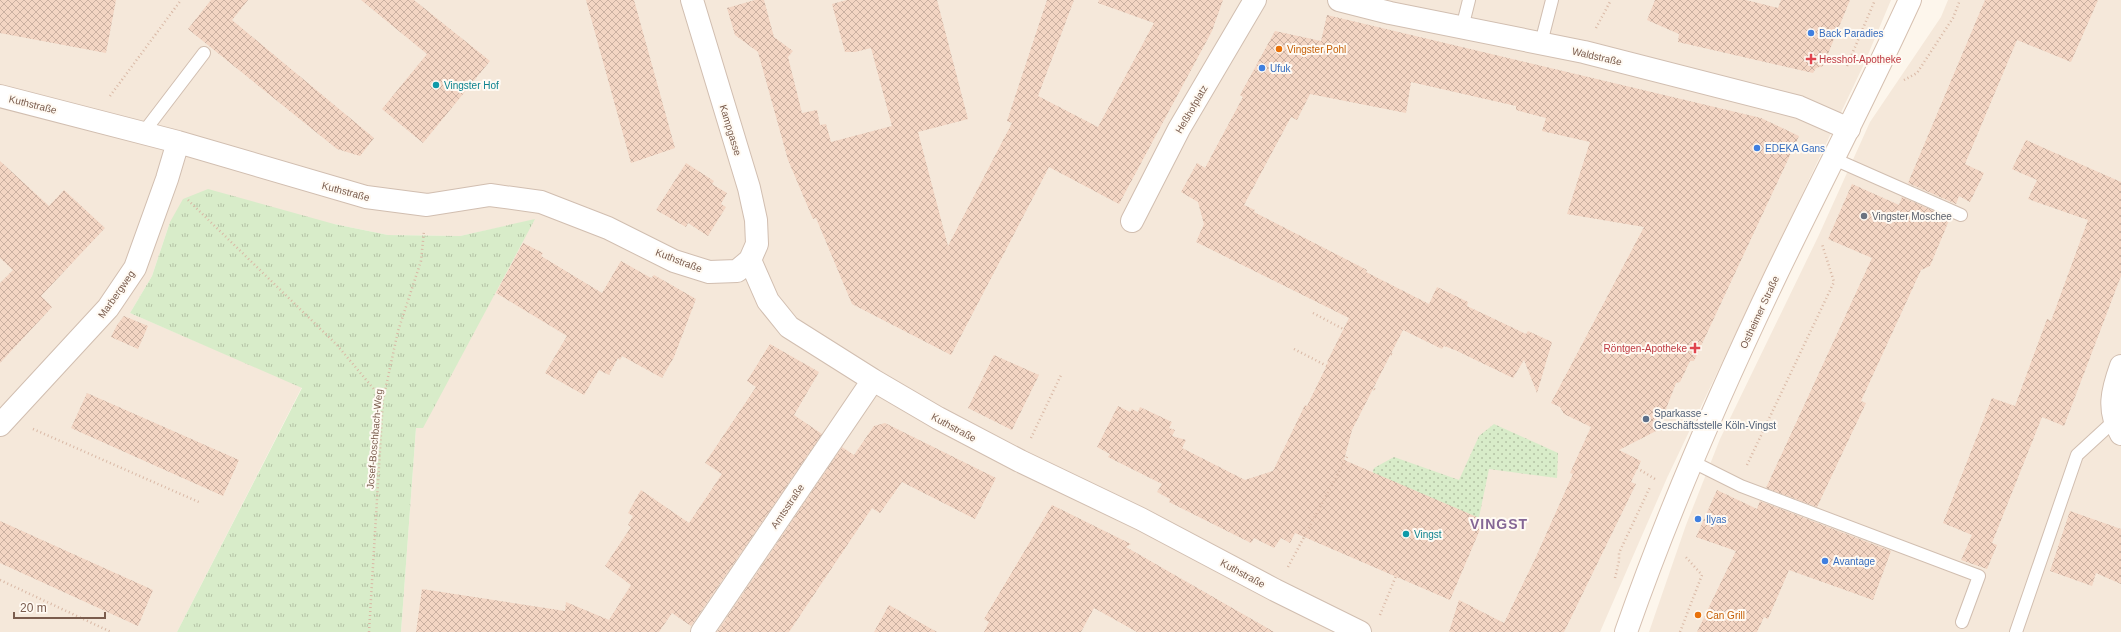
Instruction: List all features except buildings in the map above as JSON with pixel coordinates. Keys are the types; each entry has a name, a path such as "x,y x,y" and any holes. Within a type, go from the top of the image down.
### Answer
{"street":[{"name":"Kampgasse","path":"692,0 749,188 756,220 757,244 750,260"},
{"name":"Heßhofplatz","path":"1132,221 1178,129 1255,0"},
{"name":"Waldstraße","path":"1339,0 1392,6 1462,28 1584,52 1799,107 1849,129"},
{"name":"Ostheimer Straße","path":"1626,632 1658,542 1691,461 1777,274 1849,129 1910,0"},
{"name":"Kuthstraße","path":"0,96 178,142 366,197 427,204 490,195 541,202 608,228 674,261 709,272 737,271 750,260 768,301 789,327 873,380 938,418 1020,461 1141,519 1275,590 1360,632"},
{"name":"Marbergweg","path":"3,421 108,308 135,268 167,179 178,142"},
{"path":"2118,427 2110,404 2112,389 2121,366"},
{"name":"Amtsstraße","path":"702,632 873,380"}],"lane":[{"path":"1462,28 1469,0"},
{"path":"1541,43 1552,0"},
{"path":"143,133 204,53"},
{"path":"1834,159 1961,215"},
{"path":"2016,632 2077,456 2118,427"},
{"path":"1691,461 1741,486 1979,576 1962,622"}],"path":[{"path":"93,119 181,0"},
{"path":"1901,83 1905,78 1917,73 1946,29 1960,0"},
{"path":"167,179 337,345 383,400"},
{"name":"Josef-Boschbach-Weg","path":"369,632 383,400 398,331 421,261 427,204"},
{"path":"1721,476 1748,465 1834,282 1822,243"},
{"path":"1313,313 1345,330"},
{"path":"1294,349 1327,366"},
{"path":"1020,461 1061,375"},
{"path":"3,421 201,503"},
{"path":"1275,590 1348,455"},
{"path":"1680,550 1702,575 1680,632"},
{"path":"1379,618 1396,576"},
{"path":"0,580 111,632"}],"shaded area":[{"path":"0,0 1891,0 1864,64 1667,478 1600,632 401,632 416,428 534,220 460,236 388,235 334,224 170,222 152,276 130,313 302,387 177,632 0,632"},
{"path":"1948,0 2121,0 2121,632 1649,632 1686,525 1720,439 1818,237 1870,122 1941,17"}],"green space":[{"path":"208,189 334,224 388,235 460,236 535,219 423,428 416,428 401,632 177,632 302,388 130,313 152,276 170,222 183,199"},
{"path":"1494,424 1558,453 1557,478 1489,469 1478,522 1371,477 1374,468 1394,457 1459,480 1479,436"}],"place":[{"name":"Back Paradies","path":"1811,33"},
{"name":"Vingster Pohl","path":"1279,49"},
{"name":"Hesshof-Apotheke","path":"1811,59"},
{"name":"Ufuk","path":"1262,68"},
{"name":"Vingster Hof","path":"436,85"},
{"name":"EDEKA Gans","path":"1757,148"},
{"name":"Vingster Moschee","path":"1864,216"},
{"name":"Röntgen-Apotheke","path":"1695,348"},
{"name":"Sparkasse - Geschäftsstelle Köln-Vingst","path":"1646,419"},
{"name":"Ilyas","path":"1698,519"},
{"name":"Vingst","path":"1406,534"},
{"name":"Avantage","path":"1825,561"},
{"name":"Can Grill","path":"1698,615"}],"district":[{"name":"VINGST","path":"1499,524"}]}
